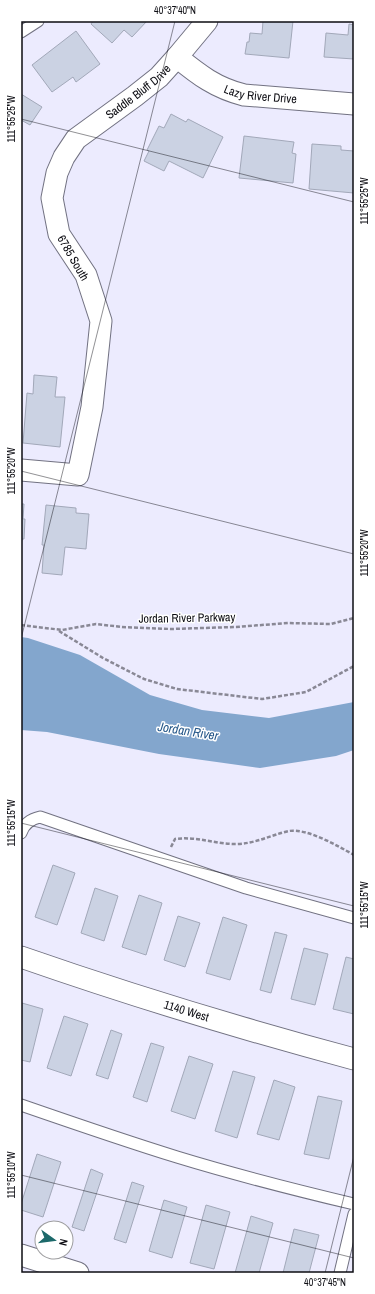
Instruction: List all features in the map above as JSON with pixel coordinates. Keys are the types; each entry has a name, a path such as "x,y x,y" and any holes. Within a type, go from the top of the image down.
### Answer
{"street":[{"name":"Saddle Bluff Drive","path":"64,157 76,139 147,86 177,57 207,21"},
{"name":"Lazy River Drive","path":"177,57 212,83 244,95 354,104"},
{"name":"6785 South","path":"21,470 78,475 92,407 101,321 86,275 59,234 52,198 57,173 64,157"},
{"name":"1140 West","path":"21,957 158,1002 298,1044 354,1059"},
{"path":"21,1255 78,1273"}],"lane":[{"path":"21,32 38,21"},
{"path":"21,833 23,828 32,819 40,817 246,888 354,918"},
{"path":"21,1105 178,1157 267,1183 354,1204"},
{"path":"340,1273 354,1214"}],"path":[{"name":"Jordan River Parkway","path":"21,625 62,630 96,624 122,627 171,629 236,627 288,623 331,624 354,618"},
{"path":"56,629 103,658 144,679 177,690 262,699 306,692 354,666"},
{"path":"168,861 170,849 175,840 183,838 201,839 223,844 247,844 290,831 304,833 330,841 354,855"}],"water":[{"name":"Jordan River","path":"21,637 80,655 150,695 202,710 269,718 354,702 354,750 336,756 260,768 159,754 47,732 21,730"}],"building":[{"path":"93,21 147,21 132,37 124,30 112,43 91,24"},
{"path":"263,21 293,21 289,58 245,54 250,33 262,34"},
{"path":"349,24 354,25 354,59 324,57 326,33 348,35"},
{"path":"76,31 100,64 76,82 73,77 52,92 32,65"},
{"path":"21,94 42,107 30,125 21,120"},
{"path":"171,114 186,122 188,119 223,137 203,178 169,161 164,171 144,161 149,151 147,150 159,126 164,128"},
{"path":"244,136 294,142 292,153 296,154 293,183 239,178"},
{"path":"312,144 341,146 341,150 354,151 354,193 309,189"},
{"path":"34,375 57,377 55,397 65,397 60,447 23,443 27,393 33,394"},
{"path":"21,504 24,504 23,519 25,519 24,539 22,539 21,545"},
{"path":"46,505 76,508 76,513 89,514 86,549 65,547 62,575 42,573 44,545 42,545"},
{"path":"53,865 75,873 57,925 35,917"},
{"path":"95,888 118,896 104,941 81,933"},
{"path":"139,895 162,903 146,955 122,947"},
{"path":"178,916 200,923 185,967 164,960"},
{"path":"223,917 247,925 230,980 206,973"},
{"path":"275,932 287,935 271,993 260,990"},
{"path":"304,948 328,954 315,1005 291,999"},
{"path":"346,957 354,959 354,1014 333,1009"},
{"path":"22,1003 43,1009 30,1062 21,1060"},
{"path":"64,1016 88,1024 71,1076 47,1068"},
{"path":"111,1030 122,1034 108,1079 96,1075"},
{"path":"151,1043 164,1047 147,1102 133,1097"},
{"path":"189,1056 213,1064 195,1119 171,1111"},
{"path":"233,1071 255,1077 237,1138 215,1131"},
{"path":"274,1080 295,1087 279,1140 257,1134"},
{"path":"318,1096 342,1101 329,1159 304,1154"},
{"path":"37,1154 61,1162 43,1217 21,1210 21,1204"},
{"path":"91,1169 103,1174 84,1231 74,1228 74,1221"},
{"path":"132,1182 144,1186 126,1243 114,1239"},
{"path":"164,1200 187,1207 172,1258 149,1251"},
{"path":"206,1205 230,1212 214,1269 190,1263"},
{"path":"251,1216 273,1223 259,1273 235,1273"},
{"path":"294,1229 319,1235 309,1273 283,1273"}]}
